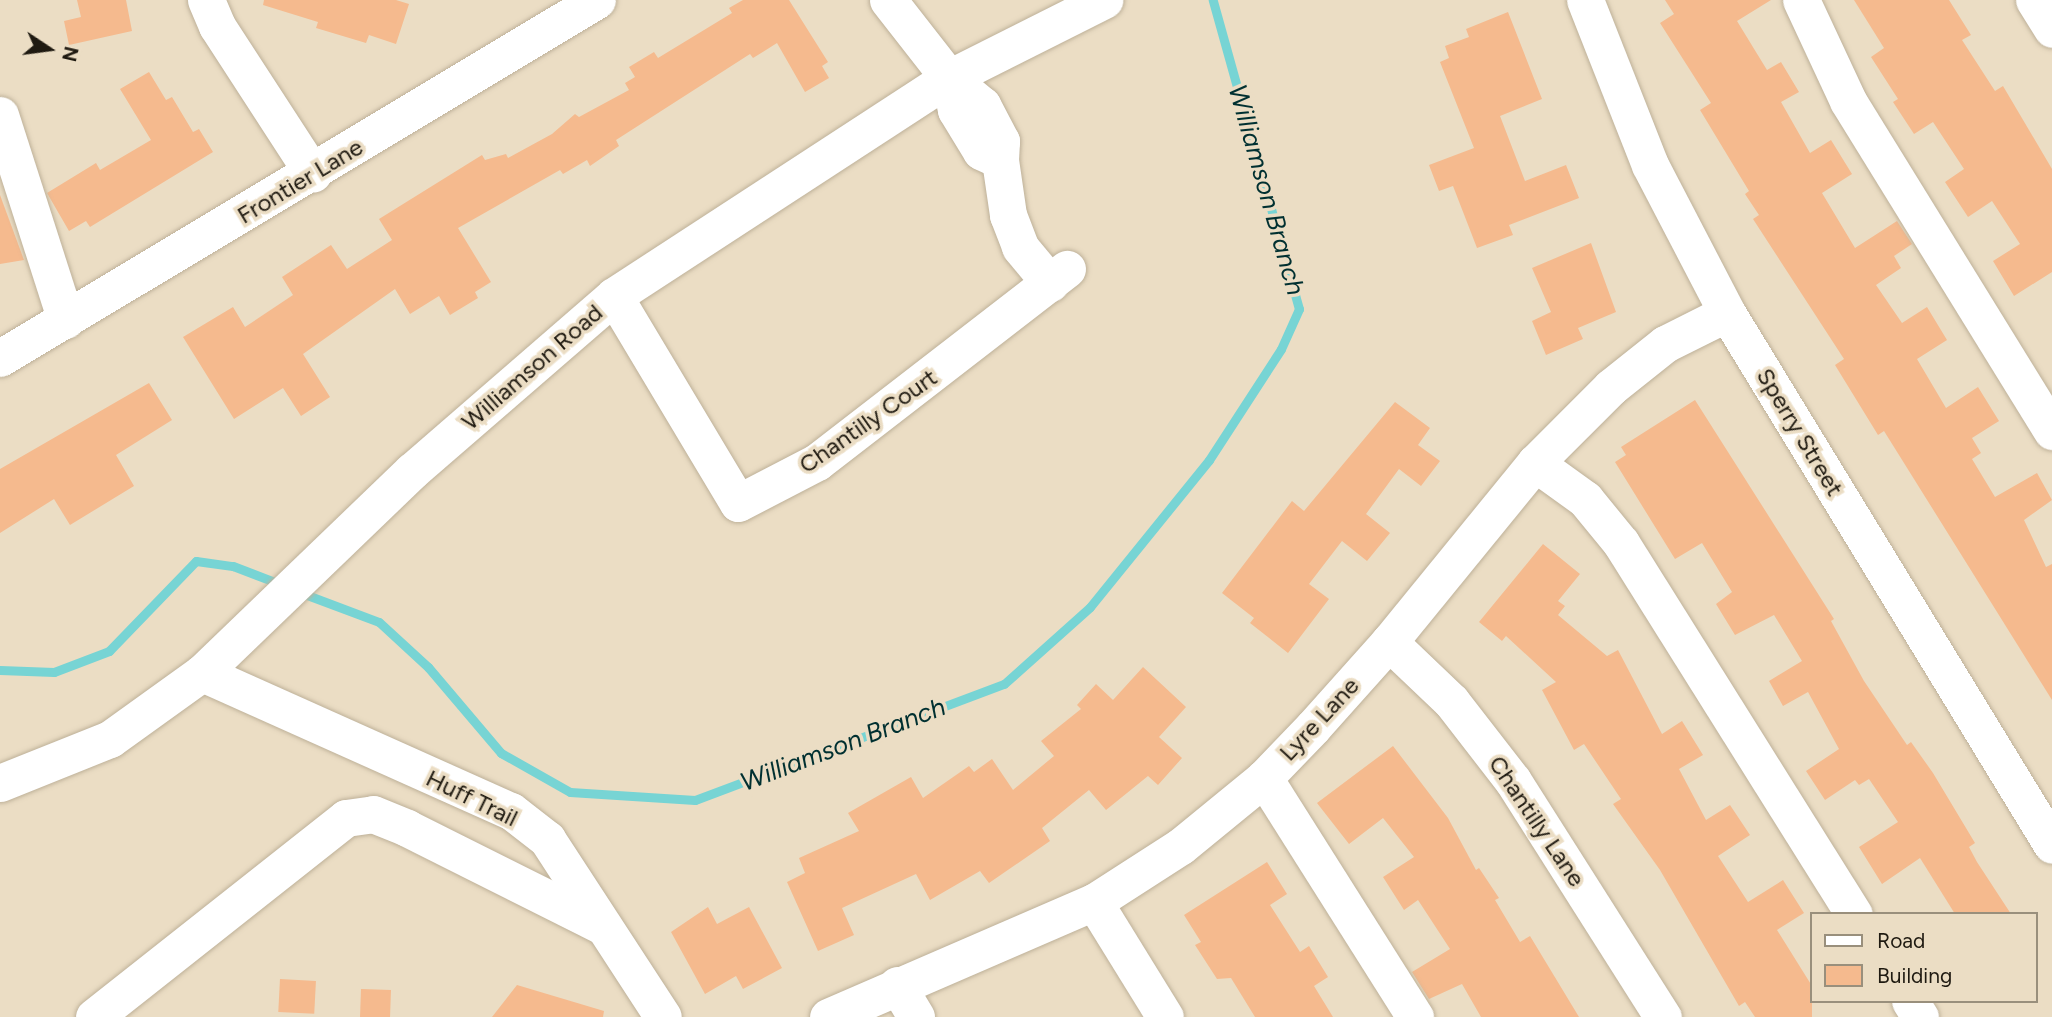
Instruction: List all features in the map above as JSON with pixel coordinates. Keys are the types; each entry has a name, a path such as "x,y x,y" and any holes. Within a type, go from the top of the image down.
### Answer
{"street":[{"path":"206,0 217,26 313,174"},
{"name":"Frontier Lane","path":"0,358 313,174 549,13 597,0"},
{"path":"888,0 949,78"},
{"name":"Williamson Road","path":"0,783 110,738 202,673 310,566 614,296 949,78 1104,0"},
{"name":"Sperry Street","path":"1585,0 1650,164 1727,313 2052,845"},
{"path":"1801,0 1848,101 2052,431"},
{"path":"2034,0 2052,29"},
{"name":"Chantilly Court","path":"614,296 738,503 817,462 1058,276 1020,247 1008,215 1000,160 981,150 962,121 949,78"},
{"path":"0,115 66,320"},
{"name":"Lyre Lane","path":"828,1017 1094,902 1181,846 1264,778 1390,642 1535,463 1611,387 1665,344 1727,313"},
{"path":"1535,463 1585,499 1621,543 1853,912"},
{"name":"Chantilly Lane","path":"1390,642 1451,701 1513,781 1663,1017"},
{"name":"Huff Trail","path":"202,673 511,811 547,839 663,1017"},
{"path":"1264,778 1415,1017"},
{"path":"94,1017 346,818 373,814 407,828 603,926"},
{"path":"1094,902 1165,1017"},
{"path":"897,985 916,1017"}],"building":[{"path":"77,0 126,0 132,31 69,45 64,21 81,17"},
{"path":"264,0 396,0 409,4 396,44 369,35 366,43 316,28 318,22 263,5"},
{"path":"743,0 789,0 828,62 822,66 829,78 805,92 777,43 753,58 750,54 616,140 619,146 590,166 587,160 563,174 560,170 458,228 491,282 475,292 478,298 450,315 439,296 410,314 395,289 303,354 330,397 301,416 283,388 234,419 183,337 233,307 245,327 293,295 282,277 331,245 347,269 392,240 379,219 482,155 485,160 506,154 508,158 552,134 575,114 579,117 629,90 625,83 635,77 629,67 654,52 658,58 732,13 729,8"},
{"path":"1665,0 1771,0 1737,21 1767,70 1781,62 1799,92 1781,102 1810,153 1831,140 1852,174 1822,193 1855,248 1897,221 1912,244 1894,256 1901,268 1876,285 1902,323 1927,307 1947,340 1917,359 1946,408 1978,387 1999,421 1972,438 1981,453 1972,459 1995,497 2037,473 2052,500 2024,520 2046,567 2052,564 2052,700 1884,431 1878,435 1835,365 1844,359 1753,219 1759,215 1745,194 1749,191 1700,110 1711,103 1660,23 1674,14"},
{"path":"1854,0 1949,0 1971,35 1962,40 1995,91 2003,86 2052,169 2052,272 2014,296 1993,261 2020,244 1992,201 1968,217 1945,182 1964,169 1933,122 1914,134 1893,102 1898,99 1871,57 1884,48"},
{"path":"1508,12 1542,99 1500,116 1525,181 1566,165 1579,198 1509,225 1513,235 1477,248 1453,186 1439,191 1429,165 1474,148 1440,62 1449,58 1445,46 1469,37 1466,29"},
{"path":"149,72 166,100 172,97 193,132 199,129 213,152 90,227 86,221 69,231 47,193 96,163 100,170 151,140 120,89"},
{"path":"0,195 24,260 0,264"},
{"path":"1591,243 1616,312 1578,328 1583,339 1546,355 1532,321 1551,312 1532,268"},
{"path":"149,383 172,420 116,455 134,486 70,525 54,499 0,533 0,469"},
{"path":"1695,400 1834,619 1831,621 1864,681 1907,745 1911,742 1933,773 1975,843 1969,847 1977,862 2010,912 1954,912 1920,858 1882,884 1859,847 1898,822 1869,779 1859,785 1855,780 1825,800 1806,771 1839,749 1808,692 1783,706 1769,681 1802,661 1774,615 1735,635 1716,604 1732,592 1702,543 1675,559 1615,462 1626,455 1621,447"},
{"path":"1395,402 1430,428 1418,445 1440,461 1421,486 1399,469 1366,514 1390,533 1367,561 1342,541 1309,584 1329,599 1288,653 1250,623 1254,618 1222,593 1292,501 1304,511"},
{"path":"1543,544 1580,574 1558,601 1565,606 1558,615 1607,656 1618,650 1662,734 1682,721 1703,755 1679,769 1706,820 1730,805 1750,835 1718,856 1748,902 1783,880 1804,913 1777,930 1811,984 1812,1017 1755,1017 1745,1002 1739,1006 1660,870 1613,804 1621,799 1584,744 1574,750 1542,690 1556,682 1506,636 1502,641 1479,622"},
{"path":"1143,667 1186,707 1159,737 1182,758 1158,785 1148,776 1106,810 1089,790 1042,828 1050,841 989,883 980,871 930,900 916,874 842,908 854,935 818,951 787,882 805,873 799,858 859,831 848,813 911,777 923,798 969,766 974,772 992,759 1013,790 1054,756 1041,741 1081,709 1077,705 1096,684 1113,700"},
{"path":"1393,746 1448,818 1476,870 1479,868 1499,898 1495,900 1520,942 1530,936 1579,1017 1481,1017 1462,984 1429,999 1412,972 1450,949 1418,900 1404,910 1383,877 1414,857 1383,818 1349,844 1317,803"},
{"path":"1267,862 1287,894 1270,905 1300,952 1309,946 1328,977 1314,986 1333,1017 1255,1017 1231,978 1217,979 1195,945 1201,942 1184,915"},
{"path":"708,907 717,924 749,907 782,968 743,989 736,976 705,994 671,932"},
{"path":"280,979 316,981 314,1014 278,1012"},
{"path":"517,985 604,1011 603,1017 492,1017"},
{"path":"361,989 391,990 390,1017 360,1017"}],"waterway":[{"name":"Williamson Branch","path":"299,592 379,622 428,667 501,753 570,792 695,800 1004,684 1090,607 1209,460 1281,349 1299,309 1213,0"},
{"name":"Williamson Branch","path":"0,670 54,672 109,651 196,561 233,566 280,584"}]}
